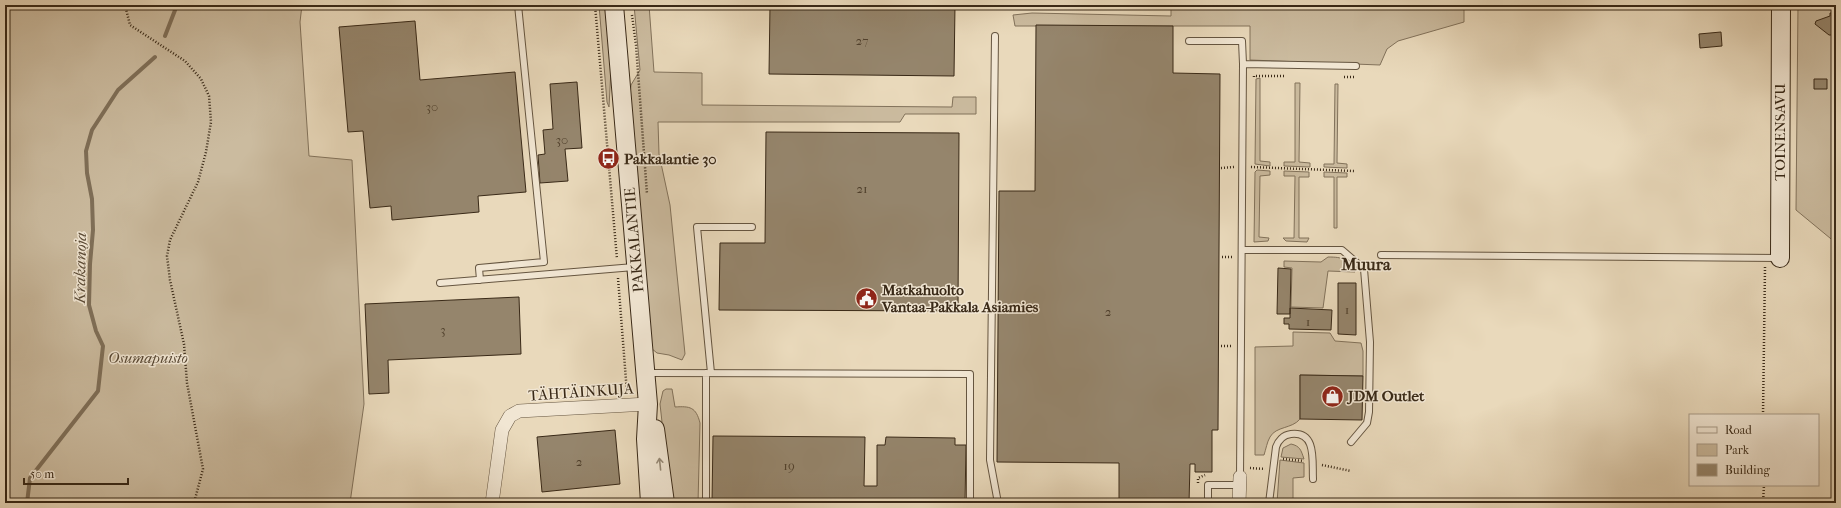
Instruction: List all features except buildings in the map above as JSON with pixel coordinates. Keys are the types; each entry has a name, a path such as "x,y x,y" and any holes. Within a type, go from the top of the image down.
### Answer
{"main road":[{"name":"PAKKALANTIE","path":"614,5 648,404 646,439 650,503"},
{"name":"TOINENSAVU","path":"1773,258 1781,5"},
{"name":"PAKKALANTIE","path":"648,404 657,436 665,503"}],"street":[{"name":"TÄHTÄINKUJA","path":"492,503 502,430 510,416 519,411 648,404"},
{"path":"1239,503 1240,481"}],"lane":[{"path":"480,280 480,268 544,262 518,5"},
{"path":"995,36 990,460 998,503"},
{"path":"1189,41 1242,41 1243,64 1240,481 1208,485 1208,503"},
{"path":"1243,64 1356,66"},
{"path":"706,503 708,373 697,227 752,227"},
{"path":"1242,250 1342,250 1364,269 1370,342 1369,412 1366,423 1351,442"},
{"path":"1381,255 1773,258"},
{"path":"440,283 636,267"},
{"path":"645,373 970,374 970,503"},
{"path":"1269,503 1278,440 1288,434 1306,436 1309,440 1311,445 1313,479"}],"path":[{"path":"125,5 130,25 185,61 201,79 209,96 211,122 206,152 198,182 170,240 167,256 170,280 184,344 187,383 203,469 194,503"},
{"path":"595,5 618,268 628,405"},
{"path":"1254,83 1254,76 1286,76"},
{"path":"1340,77 1356,77"},
{"path":"1253,160 1252,167 1354,171"},
{"path":"1763,414 1773,258"},
{"path":"1250,468 1264,470"},
{"path":"1763,503 1764,486"}],"green space":[{"name":"Osumapuisto","path":"5,5 302,5 300,22 309,156 352,160 364,404 350,503 5,503"},
{"path":"599,5 605,5 611,69 609,107 607,102"},
{"path":"634,5 649,5 654,72 702,73 702,105 952,107 953,97 976,97 976,114 905,114 900,122 658,122 659,154 670,205 685,354 682,360 669,355 657,353 651,348 630,94 631,85 640,70"},
{"path":"1171,5 1464,5 1464,22 1398,41 1387,49 1380,65 1250,60 1250,26 1015,26 1013,15 1032,13 1171,16"},
{"path":"1798,5 1836,5 1836,243 1796,210"},
{"path":"1260,78 1260,161 1270,162 1270,166 1255,164 1256,79"},
{"path":"1295,83 1300,83 1299,162 1310,163 1310,167 1284,166 1284,162 1295,162"},
{"path":"1335,84 1338,84 1337,163 1347,164 1347,168 1324,167 1324,164 1334,164"},
{"path":"1257,170 1270,171 1270,175 1260,176 1259,237 1269,238 1268,241 1254,242 1255,172"},
{"path":"1284,171 1309,172 1309,177 1299,177 1299,238 1309,238 1307,242 1286,241 1283,238 1294,238 1295,176 1284,176"},
{"path":"1324,172 1347,173 1347,177 1337,177 1337,228 1334,228 1334,177 1324,177"},
{"path":"1328,257 1341,258 1349,264 1355,272 1328,271 1323,308 1291,307 1292,268 1284,267 1284,261 1321,262"},
{"path":"1293,332 1330,333 1335,341 1361,343 1363,351 1363,376 1300,375 1300,419 1297,422 1273,433 1268,441 1264,455 1255,455 1255,347 1293,346"},
{"path":"666,389 672,389 675,407 688,407 692,409 697,414 700,423 698,503 671,503 660,404 663,391"},
{"path":"1291,444 1300,449 1304,459 1281,457 1283,448"},
{"path":"1280,460 1304,463 1304,477 1293,478 1293,503 1277,503"}],"waterway":[{"name":"Krakanoja","path":"165,36 177,5"},
{"name":"Krakanoja","path":"27,503 30,478 98,391 103,346 96,331 89,305 93,230 92,199 87,173 86,151 92,130 118,90 155,57"}],"place":[{"name":"Pakkalantie 30","path":"608,159"},
{"name":"Matkahuolto Vantaa-Pakkala Asiamies","path":"866,299"},
{"name":"JDM Outlet","path":"1332,396"}],"district":[{"name":"Muura","path":"1366,264"}]}
